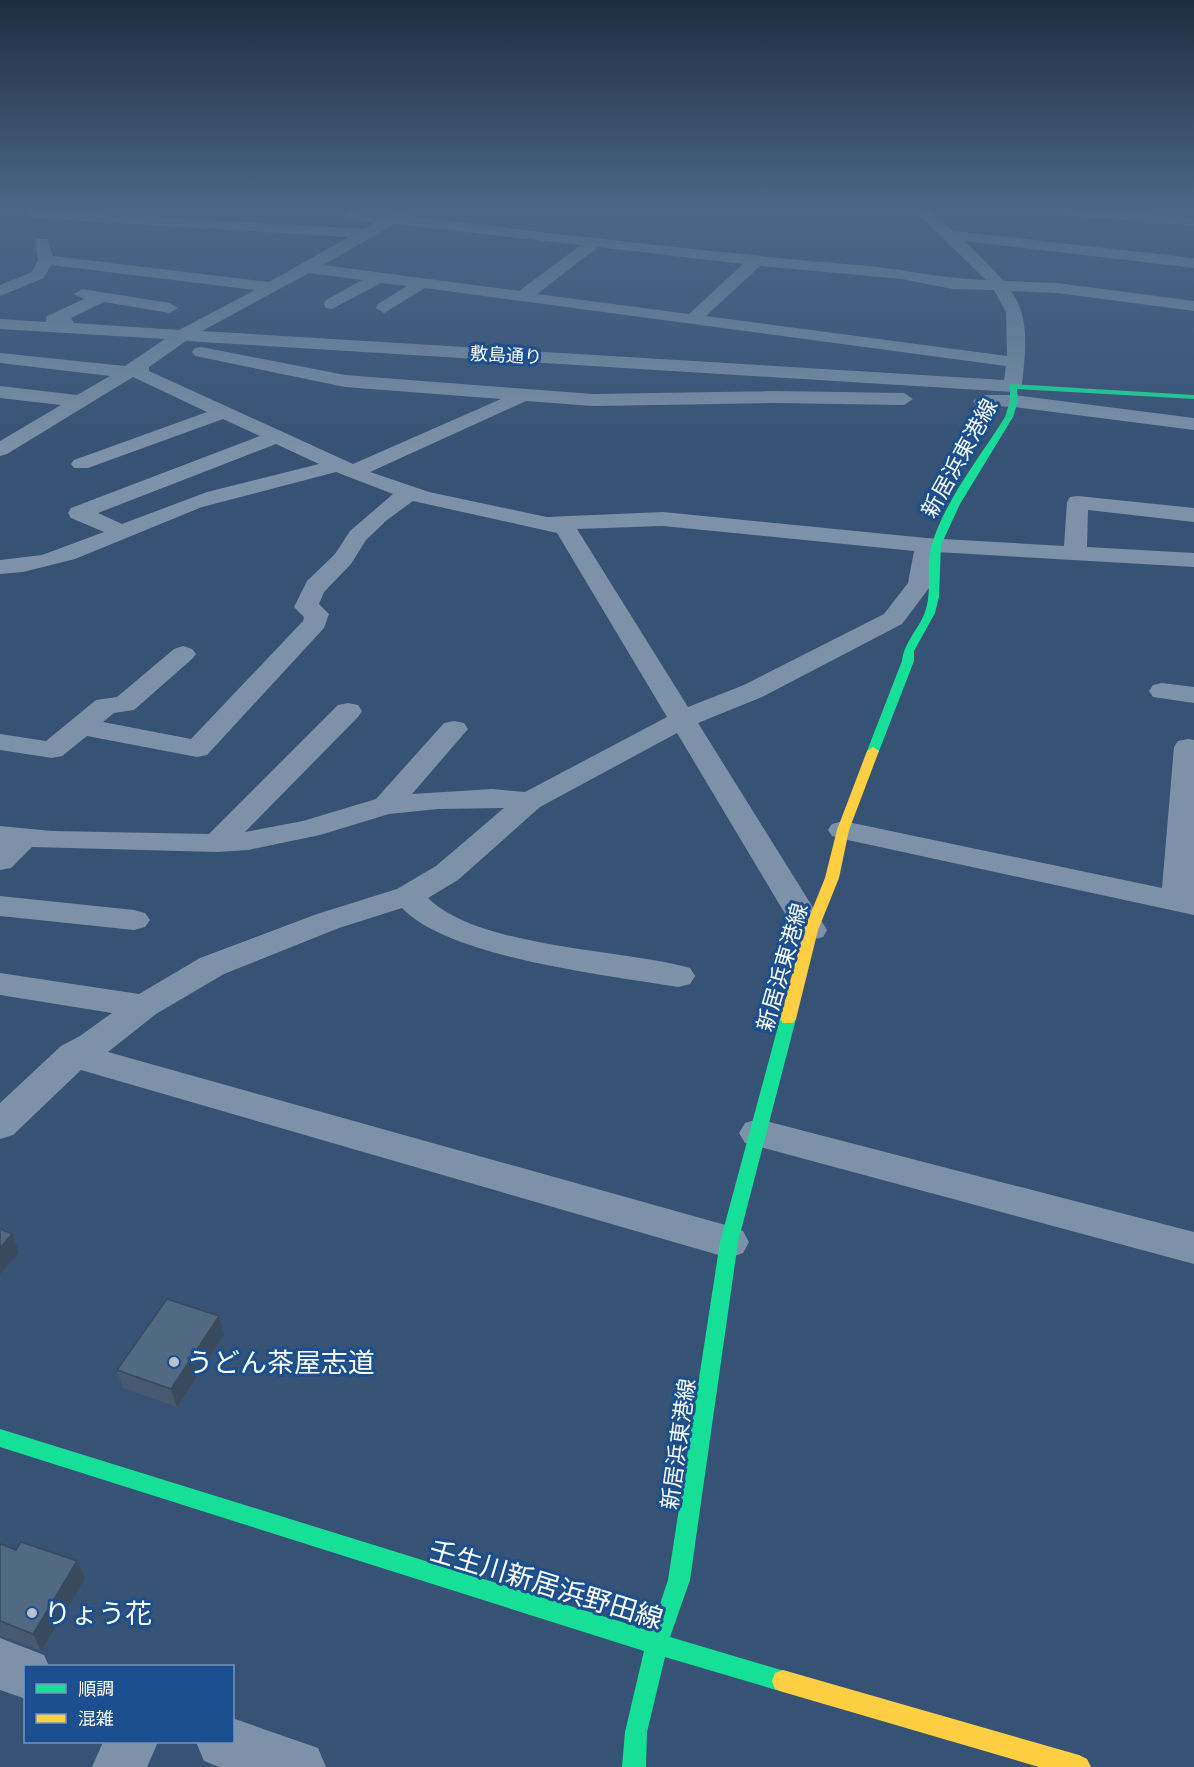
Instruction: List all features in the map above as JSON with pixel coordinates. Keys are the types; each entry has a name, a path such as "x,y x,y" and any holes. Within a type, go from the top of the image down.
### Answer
{"main road":[{"name":"新居浜東港線","path":"634,1767 636,1732 657,1644 679,1580 729,1242 812,930 832,878 843,830 908,661 909,651 930,614 934,597 931,545 1009,417 1013,394 1194,397"},
{"name":"壬生川新居浜野田線","path":"0,1438 657,1644 1079,1767"}],"street":[{"path":"3,447 154,354 269,289"},
{"path":"332,304 357,289"},
{"path":"384,308 413,289"},
{"path":"464,289 522,297 681,334 1015,362"},
{"path":"522,297 532,289"},
{"path":"654,364 727,289"},
{"path":"1002,289 1014,312 1013,394"},
{"path":"1053,289 1194,306"},
{"path":"1177,304 1182,289"},
{"path":"74,293 170,308"},
{"path":"102,297 53,320 80,325 88,332 154,354"},
{"path":"0,330 77,338 135,302"},
{"name":"敷島通り","path":"0,324 88,332 154,354 654,364 759,370 1013,394"},
{"path":"154,354 140,374 279,436 346,469 410,493 565,528 812,930"},
{"path":"0,358 154,354 345,381 593,400 772,397 928,400 1013,394 1194,424"},
{"path":"759,370 771,354"},
{"path":"0,393 77,401"},
{"path":"0,567 20,567 81,549 225,492 346,469 518,398 519,394"},
{"path":"81,464 225,412"},
{"path":"122,532 79,513 279,436"},
{"path":"80,726 197,749 315,623 317,614 306,607 307,601 321,578 344,558 351,544 380,515 410,493"},
{"path":"1075,552 1078,502 1194,515"},
{"path":"551,523 663,519 931,545 1194,560"},
{"path":"0,1125 74,1055 93,1045 144,1006 212,966 328,921 408,896 447,873 530,801 681,720 753,692 893,619 920,584 931,545"},
{"path":"0,742 52,750 106,706 125,704 183,654"},
{"path":"1161,690 1194,695"},
{"path":"217,843 348,711"},
{"path":"386,805 454,729"},
{"path":"843,830 1186,904 1188,747 1194,748"},
{"path":"0,861 13,836 217,843 248,841 309,829 386,805 492,798 530,801"},
{"path":"408,896 430,916 512,946 678,976"},
{"path":"0,906 134,920"},
{"path":"0,984 144,1006"},
{"path":"74,1055 729,1242"},
{"path":"758,1133 1194,1248"},
{"path":"0,1664 24,1672"},
{"path":"119,1767 131,1743"},
{"path":"226,1743 299,1767"}],"building":[{"path":"0,1229 12,1234 0,1248"},
{"path":"167,1299 219,1316 171,1389 117,1370"},
{"name":"りょう花","path":"21,1542 77,1561 33,1634 0,1621 0,1546 1,1544 16,1550"}],"traffic: fast":[{"path":"873,751 908,661 909,651 930,613 934,597 936,545 955,504 1009,417 1014,401 1013,386 1194,397"},
{"path":"634,1767 636,1732 657,1644 679,1580 729,1242 788,1019"},
{"path":"0,1438 657,1644 783,1681"}],"traffic: slow":[{"path":"788,1019 811,930 832,878 843,830 873,751"},
{"path":"783,1681 1079,1767"}],"place":[{"name":"うどん茶屋志道","path":"174,1362"},
{"name":"りょう花","path":"32,1613"}]}
